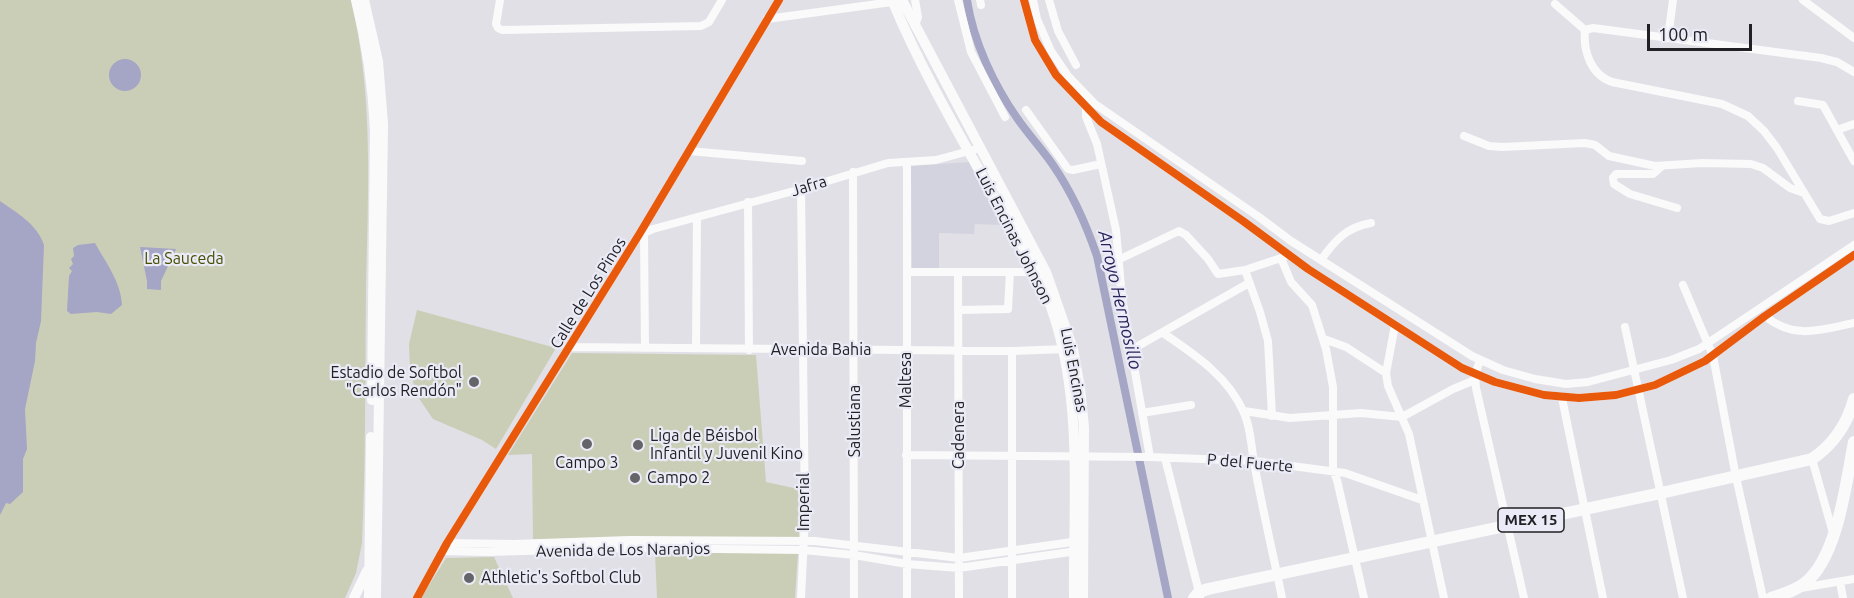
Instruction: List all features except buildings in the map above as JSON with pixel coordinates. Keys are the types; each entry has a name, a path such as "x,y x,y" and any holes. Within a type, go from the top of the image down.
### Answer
{"highway":[{"name":"MEX 15","path":"1198,596 1277,574 1812,459 1832,443 1846,422 1854,399"},
{"path":"1771,598 1796,589 1809,580 1827,553 1834,537 1853,448"}],"main road":[{"path":"356,0 370,60 375,130 369,598"},
{"path":"364,0 378,61 382,124 376,593 384,598"},
{"path":"895,0 915,26 974,150"},
{"name":"Luis Encinas Johnson","path":"895,0 907,34 1041,272 1068,349 1079,457 1079,546 1074,598"},
{"path":"1079,546 1083,598"},
{"path":"354,598 369,568"}],"street":[{"path":"500,0 496,24 502,30 701,26 709,22 722,0"},
{"name":"Calle de Los Pinos","path":"417,598 447,543 642,233 779,0"},
{"path":"767,19 895,0"},
{"path":"915,0 918,17 915,26"},
{"path":"958,0 971,52 1005,117"},
{"path":"1024,0 1035,40 1042,54 1056,75 1101,122 1243,220 1285,256 1475,377 1562,398 1600,397 1640,390 1673,378 1713,356 1765,316 1854,255"},
{"path":"1033,0 1037,20 1051,51 1068,76 1095,104 1291,241 1480,360 1535,379 1566,384 1587,382 1681,357 1709,343 1854,245"},
{"path":"1049,0 1058,31 1076,65"},
{"path":"1668,38 1673,0"},
{"path":"1803,0 1854,38"},
{"path":"1555,4 1585,30 1589,59 1600,75 1607,80 1722,104 1748,116 1777,148 1820,219 1829,221 1852,217"},
{"path":"1585,30 1593,28 1830,60 1854,72"},
{"path":"1798,101 1823,105 1854,161"},
{"path":"1086,108 1086,117 1097,144 1116,230 1122,298 1150,457"},
{"path":"1026,110 1068,169 1101,164"},
{"path":"1837,130 1854,123"},
{"path":"1464,136 1489,146 1502,147 1585,143 1595,145 1609,156 1662,166 1751,164 1763,168 1791,188 1804,193"},
{"name":"Jafra","path":"642,233 854,172 888,164 936,160 974,150"},
{"path":"689,151 802,161"},
{"name":"Maltesa","path":"906,598 907,162"},
{"path":"1662,166 1653,174 1616,174 1613,178 1614,184 1630,194 1677,208"},
{"name":"Salustiana","path":"854,172 854,598"},
{"path":"1201,191 1208,181"},
{"name":"Imperial","path":"801,189 805,540 801,598"},
{"path":"748,202 749,350"},
{"path":"696,348 697,217"},
{"path":"1321,260 1333,243 1345,233 1360,225 1371,223"},
{"path":"1120,259 1179,231 1186,235 1208,259 1214,272 1218,274 1245,270 1285,256"},
{"path":"642,233 645,348"},
{"path":"1285,256 1291,282 1312,305 1324,339 1332,378 1335,416 1333,471 1364,598"},
{"path":"1245,270 1268,341 1272,416"},
{"path":"907,272 1041,272"},
{"name":"Cadenera","path":"958,272 959,598"},
{"path":"959,310 1008,309 1010,272"},
{"path":"1131,350 1250,283"},
{"path":"1683,285 1713,356 1736,477 1763,598"},
{"path":"1765,316 1782,328 1803,332 1854,323"},
{"path":"1395,326 1386,373 1390,393 1409,434 1444,598"},
{"path":"1626,327 1683,598"},
{"path":"1163,333 1209,367 1244,411 1249,425 1254,461 1282,598"},
{"path":"1324,339 1339,343 1386,373"},
{"name":"Avenida Bahia","path":"570,347 749,350 1012,351 1068,349"},
{"path":"1011,598 1012,351"},
{"path":"1480,360 1475,377 1524,598"},
{"path":"1244,411 1302,418 1361,413 1402,417 1475,377"},
{"path":"1562,398 1603,598"},
{"path":"1142,412 1191,405"},
{"name":"P del Fuerte","path":"906,455 1150,457 1254,461 1356,476 1422,500"},
{"path":"1165,458 1198,596"},
{"path":"1812,459 1834,537"},
{"path":"805,540 959,558 1012,555 1079,546"},
{"name":"Avenida de Los Naranjos","path":"442,552 805,540"},
{"name":"Avenida de Los Naranjos","path":"447,543 655,544 804,550"},
{"path":"804,550 907,564 959,568 1012,555"},
{"path":"1796,589 1854,579"},
{"path":"1840,582 1843,598"},
{"path":"411,598 422,589"}],"shaded area":[{"path":"969,162 1001,225 975,224 974,234 939,233 939,268 912,268 911,166"}],"green space":[{"name":"La Sauceda","path":"0,0 351,0 363,72 368,181 362,543 356,573 345,598 0,598"},
{"name":"Estadio de Softbol \"Carlos Rendón\"","path":"417,310 556,348 496,449 482,440 433,419 416,394 410,370 409,344"},
{"name":"Liga de Béisbol Infantil y Juvenil Kino","path":"572,353 756,355 766,482 798,489 799,537 533,539 532,454 508,455"},
{"path":"655,553 798,553 795,598 657,598"},
{"name":"Athletic's Softbol Club","path":"494,557 513,598 421,598 446,558"}],"water":[{"path":"125,59 136,64 141,75 136,86 125,91 114,86 109,75 114,64"},
{"path":"0,201 37,231 44,245 41,321 25,409 27,449 23,459 23,492 10,504 6,503 0,515"},
{"path":"95,243 116,281 122,305 111,314 97,312 71,314 67,311 69,276 72,271 69,268 73,264 71,259 74,256 73,248 78,245"},
{"path":"140,247 176,249 161,281 161,290 147,289"}],"waterway":[{"name":"Arroyo Hermosillo","path":"967,0 979,47 1000,91 1067,187 1084,221 1097,256 1168,598"}],"cycle path":[{"path":"417,598 447,543 640,233 779,0"},
{"path":"1024,0 1035,40 1056,75 1101,122 1308,269 1462,368 1495,382 1544,395 1579,398 1616,395 1655,385 1705,361 1765,316 1854,255"}],"place":[{"name":"Estadio de Softbol \"Carlos Rendón\"","path":"474,382"},
{"name":"Campo 3","path":"587,444"},
{"name":"Liga de Béisbol Infantil y Juvenil Kino","path":"638,445"},
{"name":"Campo 2","path":"635,478"},
{"name":"Athletic's Softbol Club","path":"469,578"}]}
